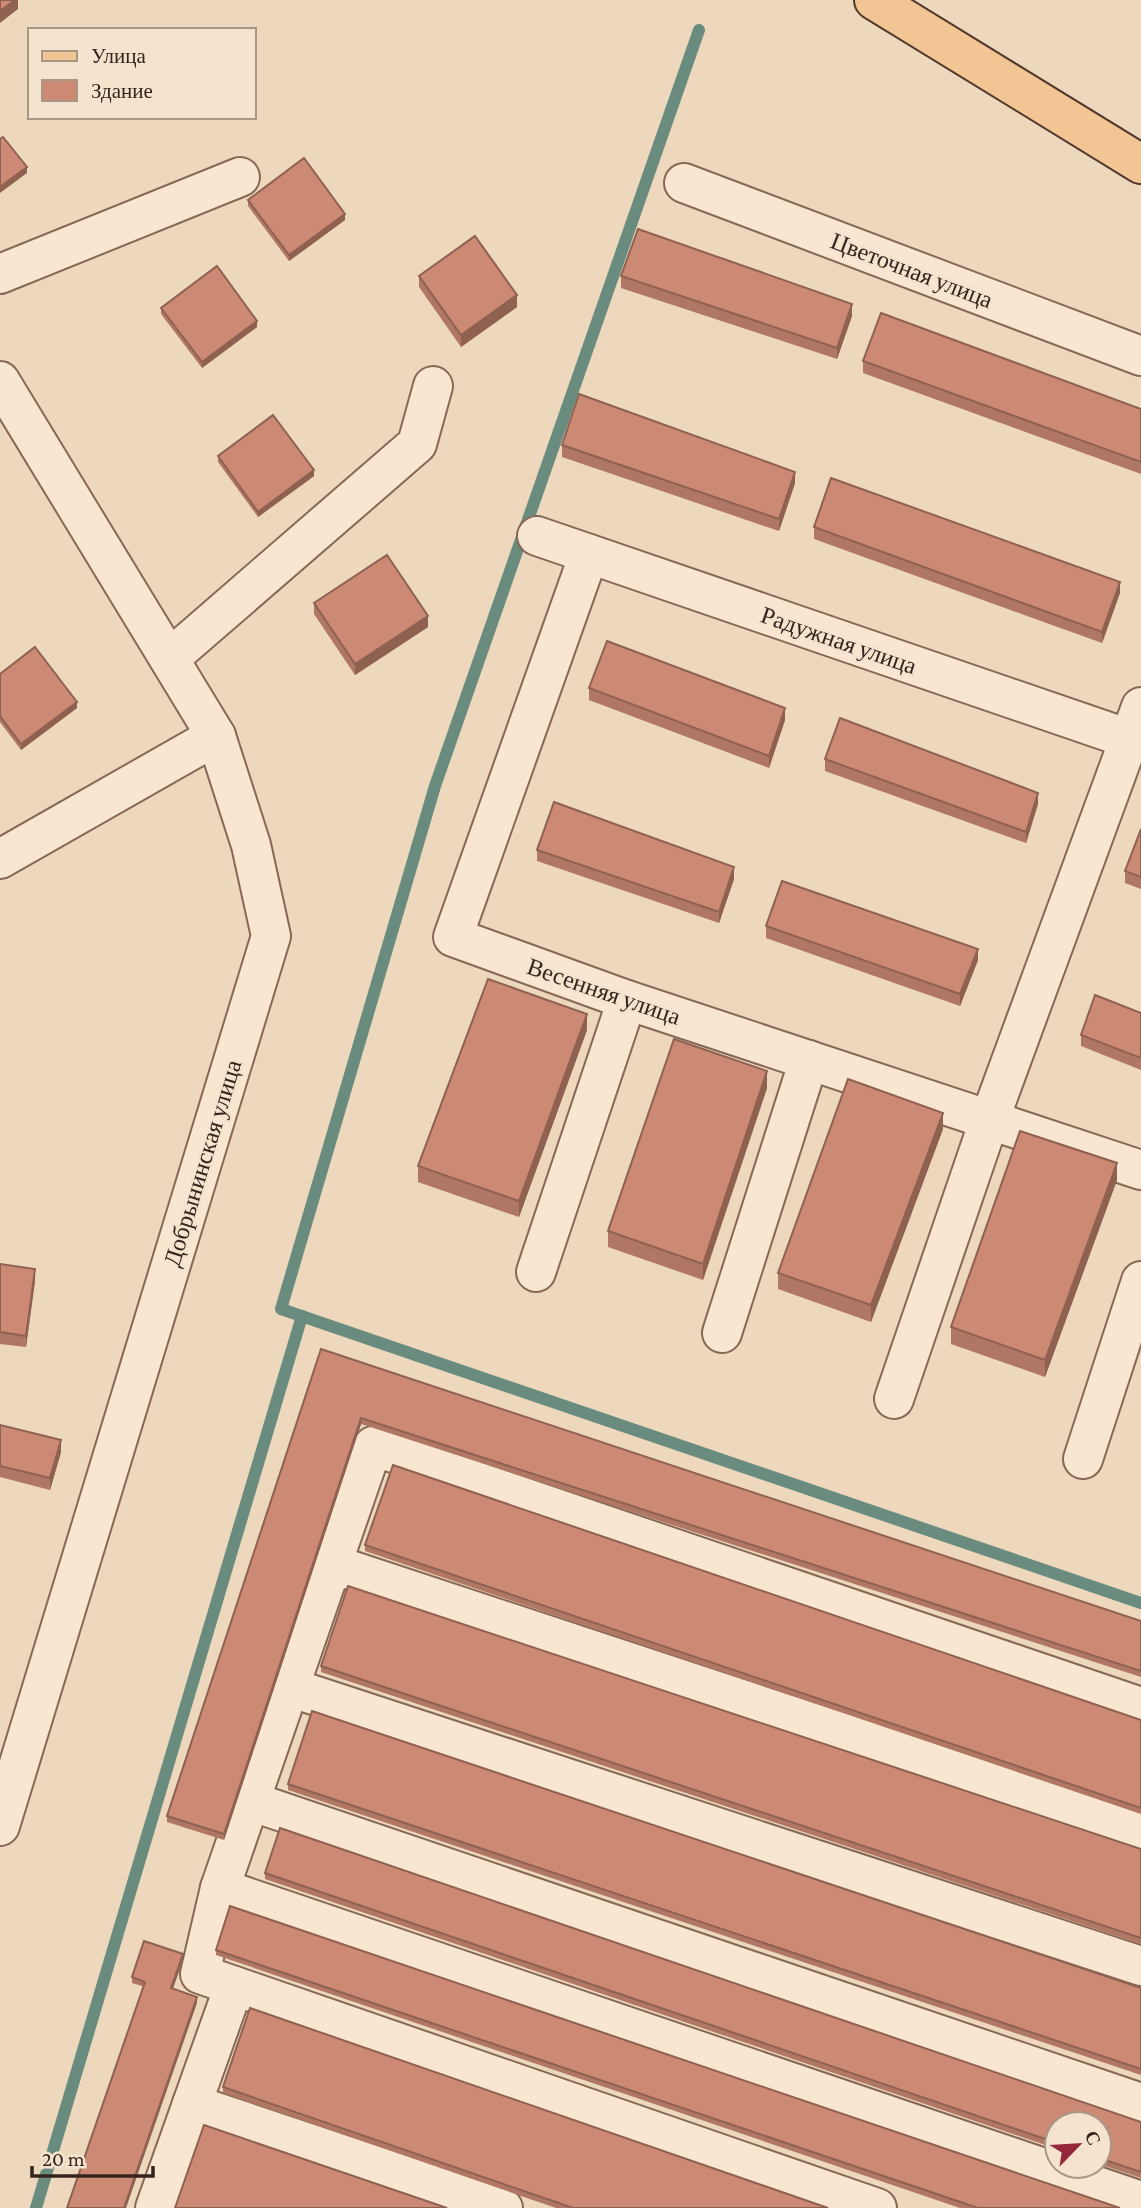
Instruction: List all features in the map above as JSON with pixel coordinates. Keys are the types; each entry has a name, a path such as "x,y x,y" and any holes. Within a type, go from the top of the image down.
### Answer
{"main road":[{"path":"874,0 1141,164"}],"street":[{"path":"0,274 240,177"},
{"name":"Цветочная улица","path":"684,183 1141,356"},
{"name":"Добрынинская улица","path":"0,381 216,736 251,845 271,936 0,1825"},
{"path":"170,659 417,444 433,386"},
{"name":"Радужная улица","path":"537,536 1137,730"},
{"name":"Весенняя улица","path":"589,554 453,937 627,1000 1141,1170"},
{"path":"894,1399 989,1121 1137,730"},
{"path":"0,859 216,736"},
{"path":"536,1272 627,1000"},
{"path":"722,1333 809,1060"},
{"path":"1083,1459 1141,1281"},
{"path":"877,2208 200,1974 220,1888 373,1446 1141,1707"},
{"path":"332,1564 1141,1831"},
{"path":"289,1687 1141,1966"},
{"path":"250,1801 1141,2102"},
{"path":"220,1888 1141,2201"},
{"path":"155,2208 234,1986"},
{"path":"192,2104 503,2208"}],"building":[{"path":"0,0 15,0 0,11"},
{"path":"3,137 27,167 0,187 0,139"},
{"path":"304,158 345,214 289,255 248,200"},
{"path":"638,229 852,304 837,348 621,276"},
{"path":"475,236 517,295 461,335 419,276"},
{"path":"217,266 257,321 202,362 161,308"},
{"path":"881,313 1141,409 1141,462 863,361"},
{"path":"579,394 795,472 779,519 562,445"},
{"path":"273,415 314,470 258,512 218,456"},
{"path":"831,478 1120,582 1102,632 814,527"},
{"path":"387,555 428,616 355,664 314,603"},
{"path":"607,641 785,708 769,756 589,688"},
{"path":"35,647 77,702 21,744 0,716 0,674"},
{"path":"840,718 1038,793 1026,832 825,759"},
{"path":"554,802 734,867 719,912 537,850"},
{"path":"1141,829 1141,877 1125,871"},
{"path":"782,881 978,949 960,994 766,926"},
{"path":"488,979 587,1014 519,1201 418,1166"},
{"path":"1095,995 1141,1013 1141,1058 1081,1035"},
{"path":"674,1039 767,1071 703,1264 608,1231"},
{"path":"848,1079 943,1113 871,1305 778,1273"},
{"path":"1020,1131 1117,1163 1045,1360 951,1327"},
{"path":"0,1264 35,1269 26,1336 0,1332"},
{"path":"321,1349 1141,1621 1141,1671 361,1418 224,1834 167,1816"},
{"path":"0,1425 61,1440 50,1478 0,1466"},
{"path":"393,1465 1141,1720 1141,1808 365,1545"},
{"path":"348,1586 1141,1849 1141,1938 321,1666"},
{"path":"312,1711 1141,1988 1141,2069 288,1784"},
{"path":"280,1828 1106,2110 1043,2110 1043,2138 265,1873"},
{"path":"230,1906 1120,2208 978,2208 216,1950"},
{"path":"144,1941 183,1954 171,1988 197,1997 124,2208 67,2208 145,1982 132,1977"},
{"path":"250,2008 828,2208 573,2208 223,2087"},
{"path":"1113,2112 1141,2122 1141,2172 1113,2163"},
{"path":"204,2125 447,2208 175,2208"}],"waterway":[{"path":"699,30 435,786 281,1309 1141,1603"},
{"path":"36,2208 302,1316"}]}
